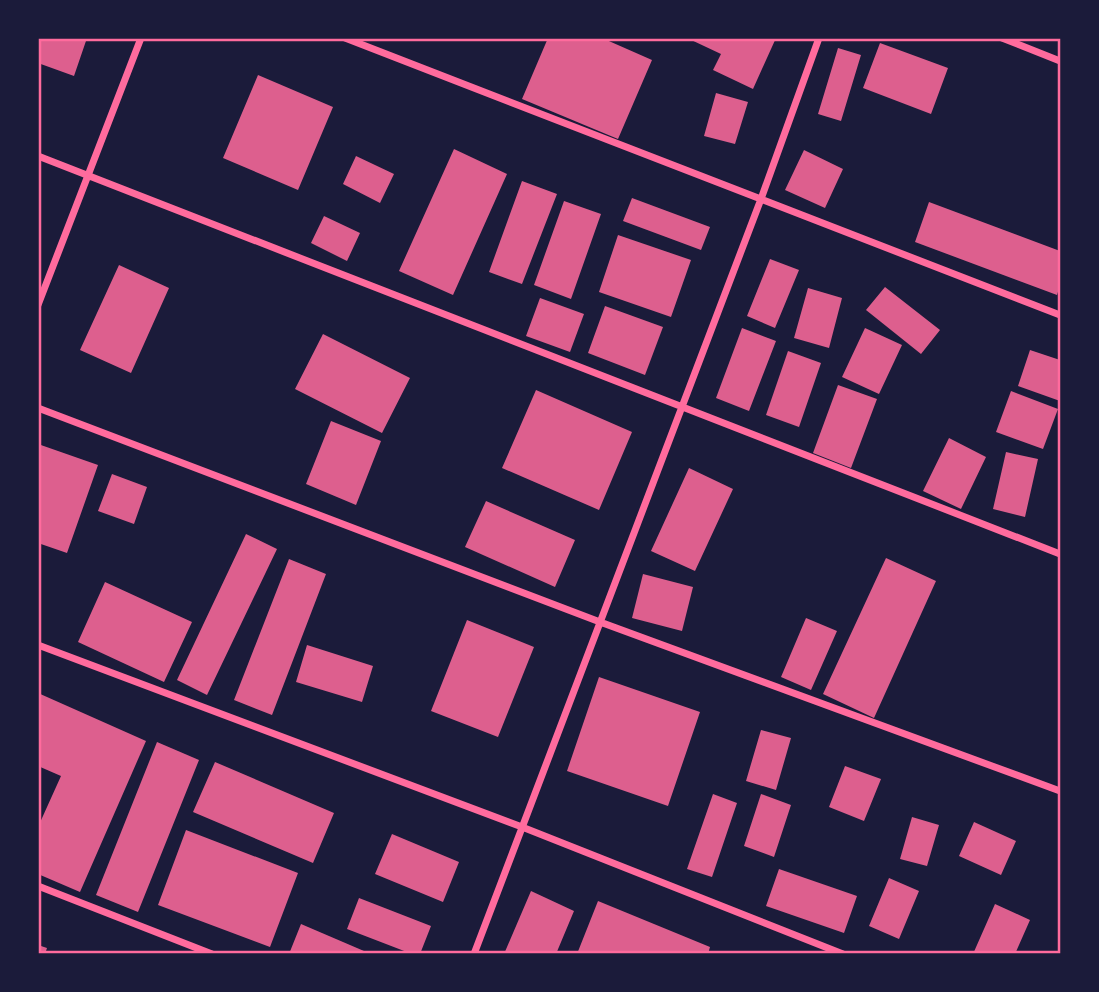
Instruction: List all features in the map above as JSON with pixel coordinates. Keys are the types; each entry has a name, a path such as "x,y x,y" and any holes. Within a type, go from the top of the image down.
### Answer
{"street":[{"path":"38,305 141,38"},
{"path":"345,38 1060,315"},
{"path":"474,954 761,199 819,38"},
{"path":"1002,38 1060,61"},
{"path":"38,156 89,173 1060,554"},
{"path":"38,408 600,622 1060,791"},
{"path":"38,645 522,827 843,954"},
{"path":"38,886 212,954"}],"building":[{"path":"38,38 87,38 74,76 38,63"},
{"path":"548,38 602,38 652,60 618,139 522,99"},
{"path":"687,38 776,38 753,89 713,70 721,54"},
{"path":"880,43 948,68 931,114 863,88"},
{"path":"838,48 861,55 841,121 818,114"},
{"path":"258,75 333,107 298,190 223,158"},
{"path":"716,93 748,102 735,144 704,136"},
{"path":"454,149 507,174 453,295 399,271"},
{"path":"804,150 843,169 825,208 785,190"},
{"path":"356,156 394,174 380,203 343,184"},
{"path":"522,181 557,194 522,284 489,272"},
{"path":"632,198 710,227 701,250 623,221"},
{"path":"564,201 601,214 571,299 534,285"},
{"path":"929,202 1060,251 1060,285 1057,295 915,242"},
{"path":"324,216 360,233 347,261 311,243"},
{"path":"618,235 691,260 671,317 599,292"},
{"path":"770,259 799,270 775,328 747,316"},
{"path":"119,265 169,288 131,373 80,350"},
{"path":"885,287 940,330 921,354 866,310"},
{"path":"808,288 842,298 829,348 794,338"},
{"path":"540,298 584,314 570,352 526,336"},
{"path":"605,306 663,327 645,375 588,353"},
{"path":"742,328 776,341 749,411 716,398"},
{"path":"865,328 902,345 879,394 842,377"},
{"path":"323,334 410,378 382,433 295,389"},
{"path":"1030,350 1060,360 1060,401 1018,386"},
{"path":"788,351 821,363 799,427 766,415"},
{"path":"838,385 877,399 851,468 813,453"},
{"path":"536,390 632,432 599,510 502,468"},
{"path":"1011,391 1058,409 1043,449 996,432"},
{"path":"331,421 381,441 356,505 306,484"},
{"path":"949,438 986,457 961,509 923,491"},
{"path":"38,444 98,465 67,553 38,543"},
{"path":"1006,452 1038,459 1025,517 993,509"},
{"path":"689,468 733,489 695,571 651,551"},
{"path":"112,474 147,487 134,524 98,511"},
{"path":"486,501 575,540 555,587 465,547"},
{"path":"246,534 277,549 207,695 177,680"},
{"path":"886,558 936,581 874,718 823,694"},
{"path":"289,559 326,574 272,715 234,700"},
{"path":"643,574 693,587 682,631 632,618"},
{"path":"105,582 192,622 164,682 78,642"},
{"path":"806,618 837,631 811,690 781,677"},
{"path":"467,620 534,647 498,737 431,711"},
{"path":"307,645 373,666 362,702 296,682"},
{"path":"599,677 700,712 668,806 567,771"},
{"path":"38,693 146,741 80,892 38,874 38,827 61,776 38,766"},
{"path":"761,730 791,738 776,790 746,781"},
{"path":"157,742 199,760 138,912 96,895"},
{"path":"215,762 334,813 313,863 193,812"},
{"path":"845,766 881,779 864,821 829,807"},
{"path":"713,794 737,803 712,877 687,869"},
{"path":"761,794 791,805 774,857 744,846"},
{"path":"912,817 939,825 927,866 900,859"},
{"path":"974,822 1016,841 1001,875 959,856"},
{"path":"186,830 298,873 270,947 158,905"},
{"path":"392,834 459,862 443,902 375,874"},
{"path":"779,869 857,896 844,933 766,906"},
{"path":"889,878 919,891 899,939 869,926"},
{"path":"531,891 574,911 556,954 504,954"},
{"path":"359,898 431,926 420,954 412,954 347,929"},
{"path":"598,901 710,947 708,954 577,954"},
{"path":"995,904 1030,920 1015,954 973,954"},
{"path":"301,924 371,954 289,954"},
{"path":"38,945 47,948 45,954 38,954"}]}
